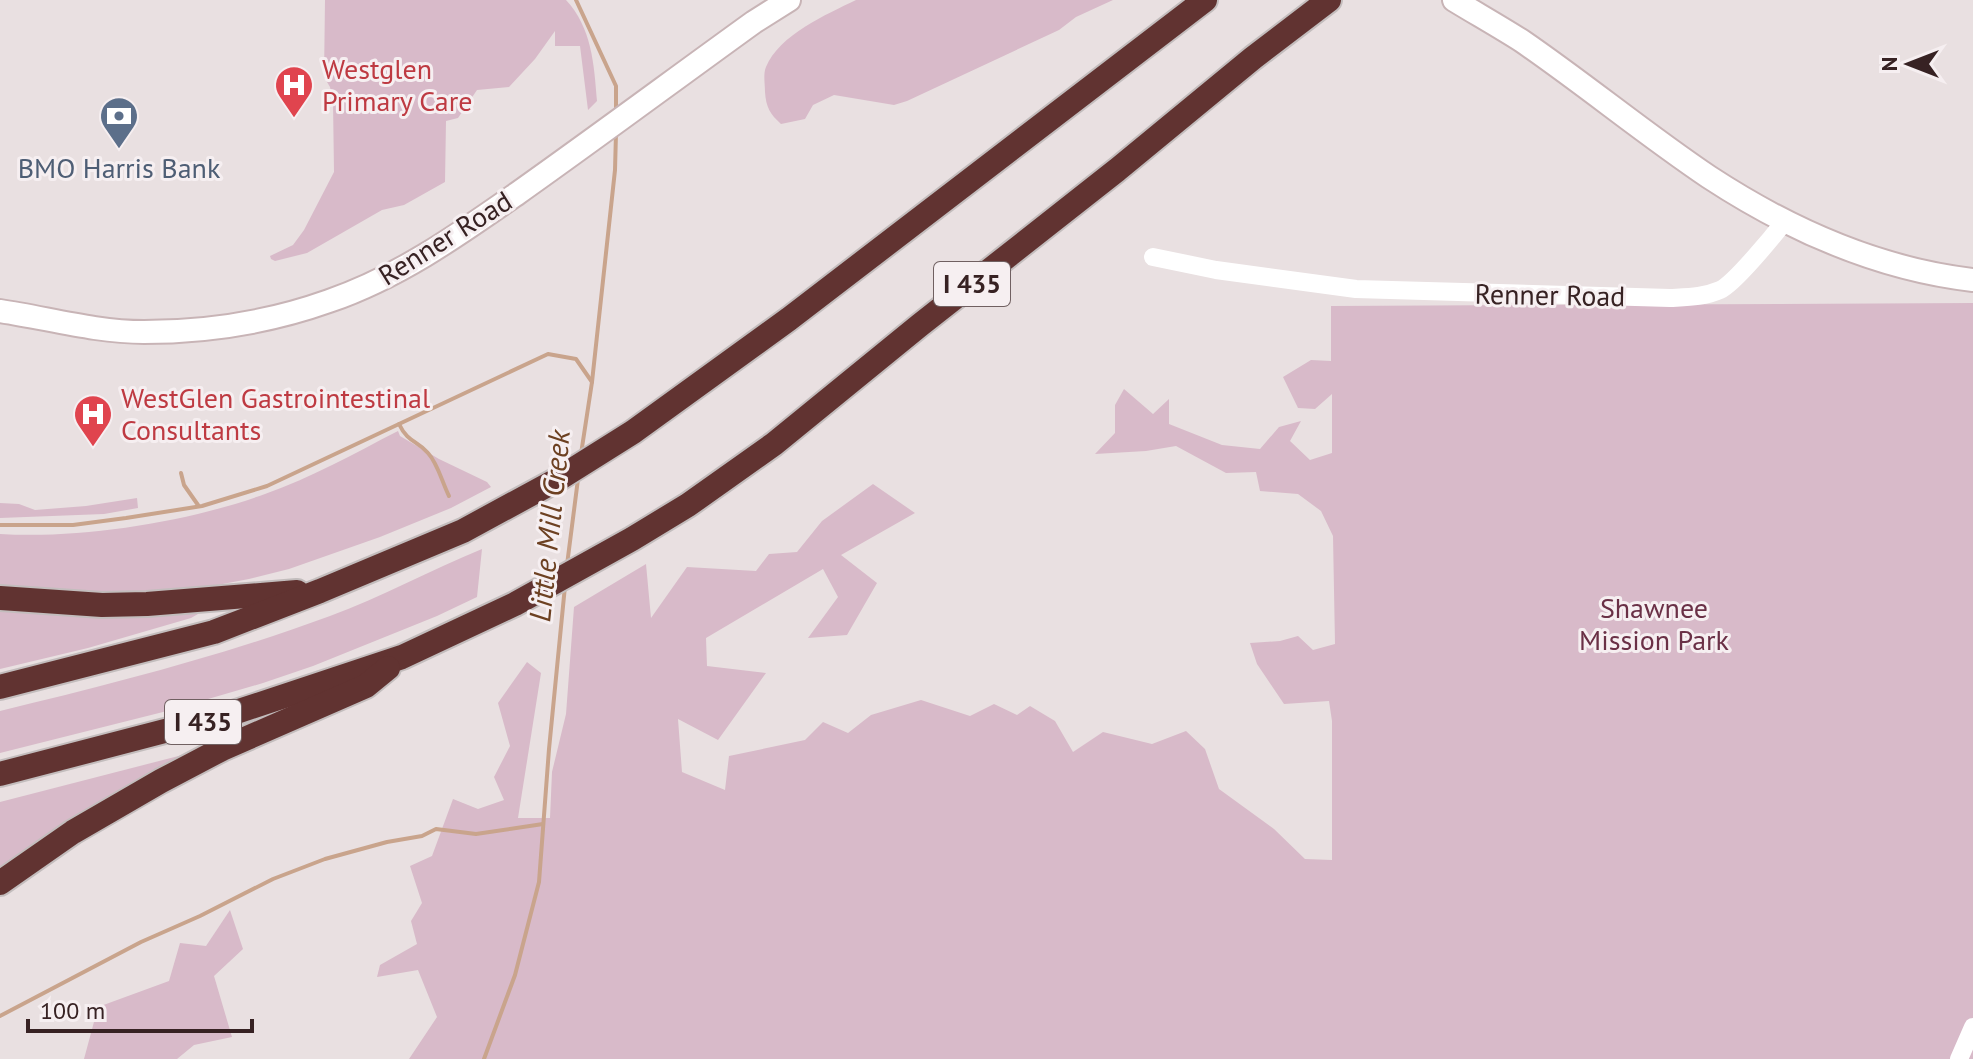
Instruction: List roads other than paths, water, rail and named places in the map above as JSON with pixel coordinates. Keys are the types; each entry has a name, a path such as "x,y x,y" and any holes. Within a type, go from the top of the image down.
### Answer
{"highway":[{"path":"0,687 214,632 463,531 555,481 633,432 789,319 1205,0"},
{"name":"I 435","path":"0,774 230,714 402,657 549,585 632,539 688,505 774,444 1329,0"},
{"path":"0,598 102,605 320,591"},
{"path":"0,883 110,809 222,749 366,686 402,657"}],"main road":[{"name":"Renner Road","path":"0,311 140,332 200,329 286,315 330,301 417,261 541,177 702,59 789,0"},
{"path":"1454,0 1521,41 1702,172 1785,221 1873,260 1973,280"}],"street":[{"name":"Renner Road","path":"1153,257 1216,270 1356,289 1670,298 1701,296 1723,289 1785,221"},
{"path":"1959,1059 1973,1027"}],"waterway":[{"name":"Little Mill Creek","path":"576,0 616,86 616,113"},
{"name":"Little Mill Creek","path":"581,454 592,382 615,170 616,133"},
{"path":"0,525 73,525 126,518 202,506 267,486 548,354 576,359 592,382"},
{"path":"399,424 406,435 431,457 449,496"},
{"path":"181,473 184,485 198,505"},
{"name":"Little Mill Creek","path":"567,565 578,479"},
{"name":"Little Mill Creek","path":"484,1059 515,975 539,882 565,586"},
{"path":"0,1016 141,942 273,879 325,859 422,836 436,829 476,834 543,824"}],"place":[{"name":"Westglen Primary Care","path":"294,119"},
{"name":"BMO Harris Bank","path":"119,150"},
{"name":"WestGlen Gastrointestinal Consultants","path":"93,448"}],"park label":[{"name":"Shawnee Mission Park","path":"1654,624"}]}
